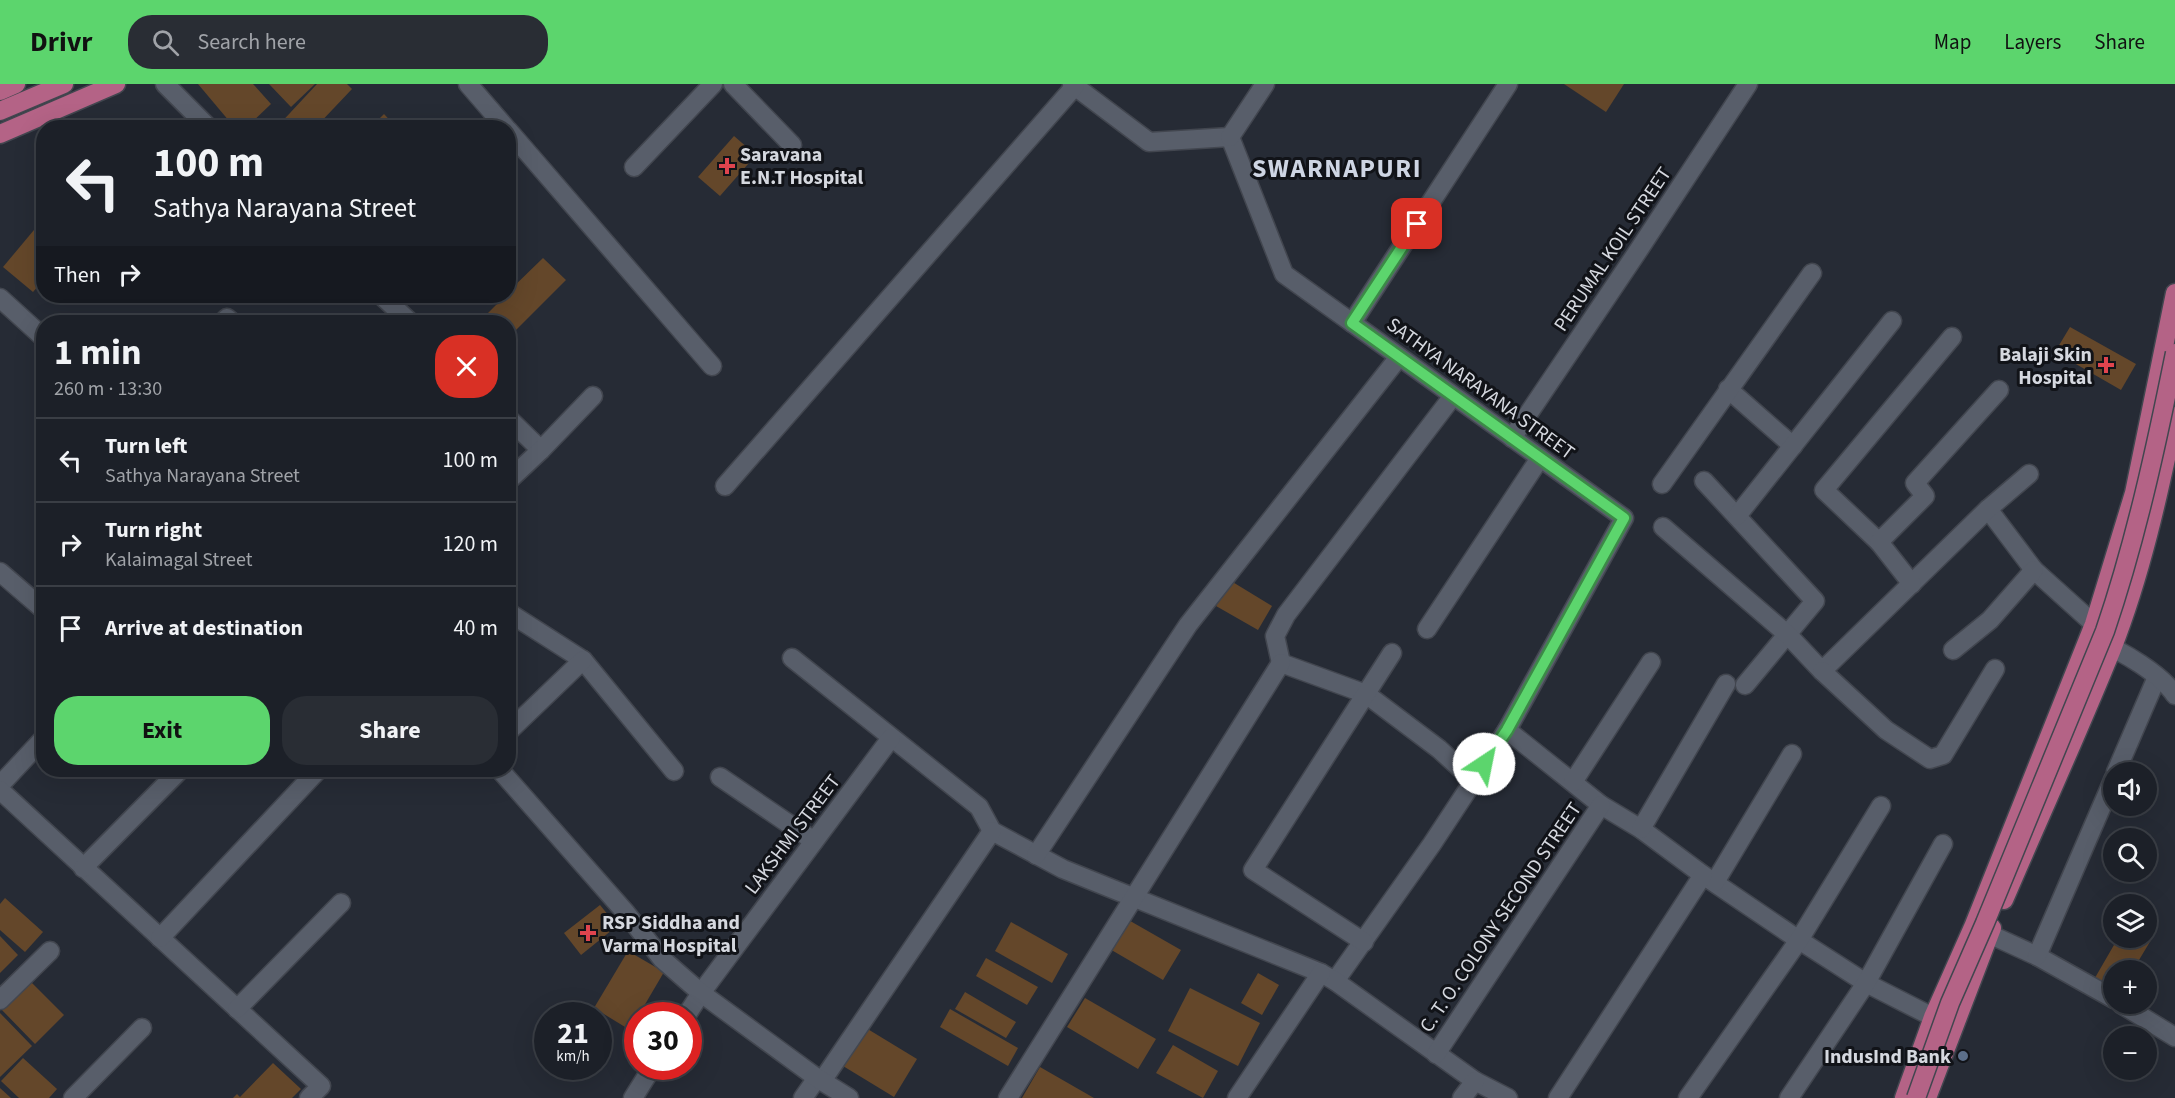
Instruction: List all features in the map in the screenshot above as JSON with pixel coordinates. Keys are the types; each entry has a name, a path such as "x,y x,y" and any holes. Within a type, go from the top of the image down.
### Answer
{"main road":[{"path":"0,90 16,84"},
{"path":"0,111 64,84"},
{"path":"0,134 116,84"},
{"path":"1904,1098 1933,1017 1973,927 2091,631 2134,493 2175,294"},
{"path":"1916,1098 1950,1003 2012,859 2105,631 2119,591 2143,500 2175,352"},
{"path":"1927,1098 1989,934 2112,647 2142,556 2172,444 2175,416"}],"street":[{"path":"165,84 201,120"},
{"path":"468,84 499,120"},
{"path":"634,166 712,84"},
{"path":"733,84 792,145"},
{"path":"724,486 1073,85 1149,142 1230,137 1265,84"},
{"path":"1352,323 1508,84"},
{"name":"PERUMAL KOIL STREET","path":"1512,438 1748,84"},
{"name":"SATHYA NARAYANA STREET","path":"1230,137 1284,274 1624,518 1507,730"},
{"path":"516,139 712,366"},
{"path":"1662,484 1812,273"},
{"path":"0,298 36,331"},
{"path":"390,303 402,315"},
{"path":"1737,516 1892,321"},
{"path":"1912,584 1879,542 1824,490 1952,337"},
{"path":"1036,855 1188,625 1399,357"},
{"path":"1728,389 1793,446"},
{"path":"1879,542 1925,496 1915,483 1999,390"},
{"path":"516,473 593,396"},
{"path":"1008,1098 1281,663 1275,636 1286,615 1454,396"},
{"path":"516,426 541,450"},
{"path":"1427,629 1540,458"},
{"path":"1822,671 1988,509 2029,474"},
{"path":"1704,481 1815,601 1746,685"},
{"path":"1988,509 2034,570 2091,631 2157,677 2175,695"},
{"path":"1663,527 1788,635 1822,671 1886,730 1930,759 1943,755 1995,669"},
{"path":"1953,650 1990,621 2034,570"},
{"path":"0,572 36,603"},
{"path":"516,617 583,660 674,771"},
{"path":"1364,942 1253,870 1392,653"},
{"path":"792,658 979,807 992,831 1063,869 1328,977 1475,1081 1508,1098"},
{"path":"516,724 583,660"},
{"path":"1573,782 1651,662"},
{"path":"1281,663 1366,694 1439,749 1473,780"},
{"path":"2120,762 2157,677"},
{"path":"1641,829 1726,684"},
{"path":"1237,1098 1328,977 1364,942 1507,730 1601,805 1641,829 1799,940 1866,983 1933,1017"},
{"name":"LAKSHMI STREET","path":"695,1002 891,738"},
{"path":"0,785 36,747"},
{"path":"1558,1098 1792,754"},
{"path":"83,868 173,777"},
{"path":"160,938 311,777"},
{"path":"506,777 626,913 662,959 701,993 819,1080 849,1098"},
{"path":"720,777 814,842"},
{"path":"0,790 321,1086 309,1098"},
{"path":"2037,956 2103,803"},
{"name":"C. T. O. COLONY SECOND STREET","path":"1436,1054 1601,805"},
{"path":"1688,1098 1799,940 1881,806"},
{"path":"803,1098 819,1080 992,831"},
{"path":"1789,1098 1866,983 1943,844"},
{"path":"237,1009 341,903"},
{"path":"1989,934 2037,956 2103,993"},
{"path":"0,1000 50,951"},
{"path":"2137,1014 2175,1037"},
{"path":"73,1098 142,1028"},
{"path":"633,1098 644,1080"},
{"path":"1462,1098 1475,1081"}],"building":[{"path":"198,84 253,84 271,104 254,120 228,120"},
{"path":"269,84 315,84 291,107"},
{"path":"317,84 347,84 352,89 323,120 283,120"},
{"path":"1564,84 1624,84 1606,112"},
{"path":"384,114 390,120 378,120"},
{"path":"734,136 756,155 720,196 698,177"},
{"path":"36,228 36,288 33,292 3,267"},
{"path":"543,258 566,280 516,330 516,315 486,315 498,303 516,303 516,284"},
{"path":"2070,327 2136,364 2121,390 2055,352"},
{"path":"1231,581 1272,606 1258,630 1216,606"},
{"path":"5,898 43,932 25,952 0,930 0,904"},
{"path":"600,905 617,926 581,955 564,933"},
{"path":"1125,918 1181,950 1163,980 1108,948"},
{"path":"1011,922 1068,954 1052,983 995,951"},
{"path":"0,936 18,955 0,973"},
{"path":"2112,948 2146,948 2139,960 2105,960"},
{"path":"628,951 664,972 646,1002 624,1002 624,1026 612,1019 612,1002 598,1002"},
{"path":"986,958 1038,987 1027,1005 976,976"},
{"path":"2103,964 2103,990 2092,983"},
{"path":"1258,973 1279,985 1262,1015 1241,1003"},
{"path":"29,980 64,1015 35,1044 0,1008"},
{"path":"1190,988 1260,1023 1238,1066 1168,1031"},
{"path":"965,992 1016,1022 1006,1038 955,1009"},
{"path":"1085,998 1156,1039 1138,1069 1067,1027"},
{"path":"950,1009 1018,1048 1008,1066 940,1027"},
{"path":"0,1013 32,1046 0,1077"},
{"path":"866,1028 917,1059 894,1097 843,1066"},
{"path":"1173,1045 1218,1071 1203,1098 1156,1073"},
{"path":"23,1058 57,1089 49,1098 19,1098 1,1081"},
{"path":"273,1063 301,1089 292,1098 233,1098 237,1094 240,1097"},
{"path":"1040,1067 1094,1098 1022,1098"},
{"path":"0,1088 11,1098 0,1098"}],"place":[{"name":"Saravana E.N.T Hospital","path":"727,166"},
{"name":"Balaji Skin Hospital","path":"2106,365"},
{"name":"RSP Siddha and Varma Hospital","path":"588,933"},
{"name":"IndusInd Bank","path":"1963,1056"}],"district":[{"name":"SWARNAPURI","path":"1337,168"}],"route":[{"path":"1417,224 1352,323 1624,518 1507,730 1484,764"}]}
